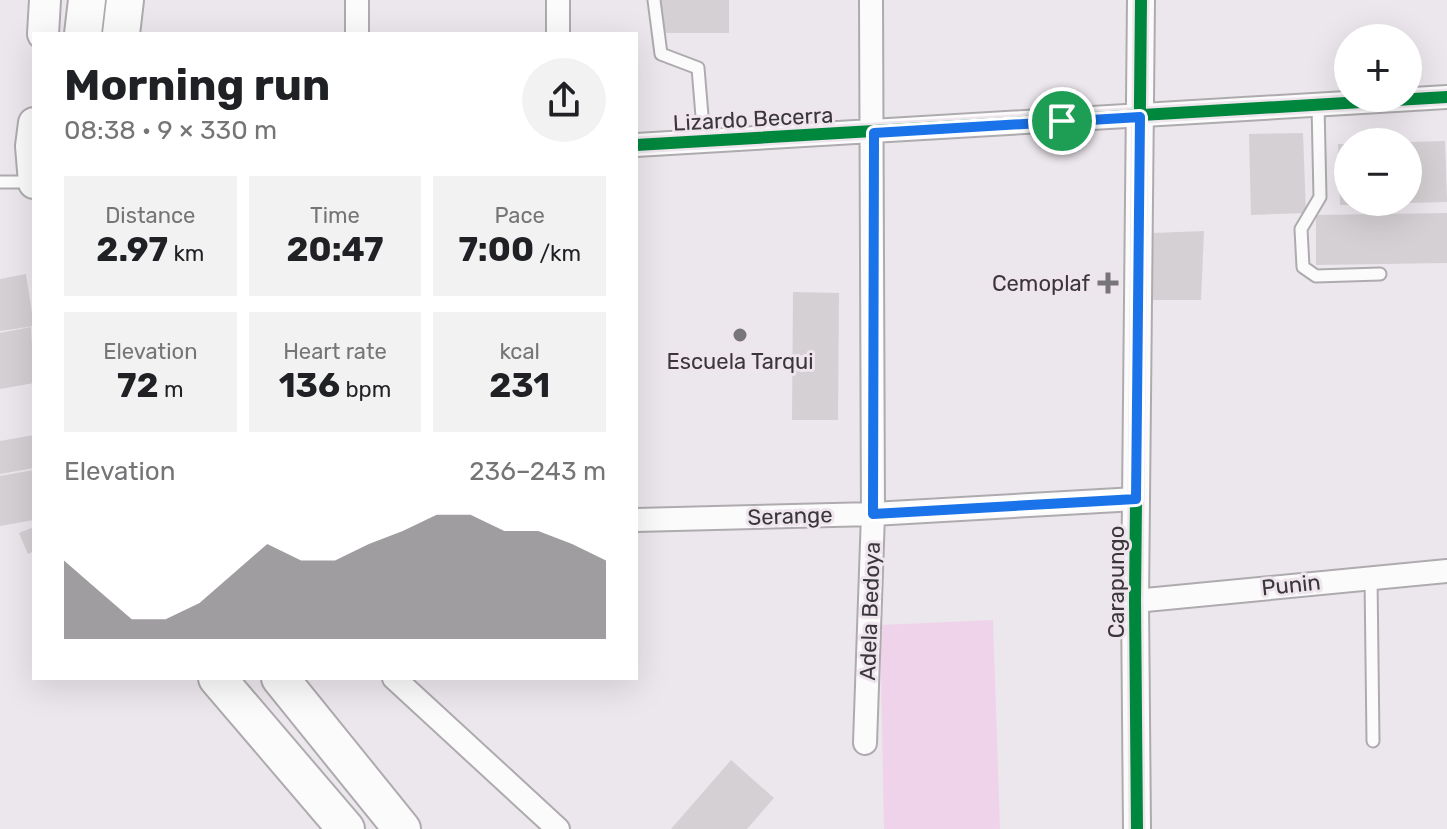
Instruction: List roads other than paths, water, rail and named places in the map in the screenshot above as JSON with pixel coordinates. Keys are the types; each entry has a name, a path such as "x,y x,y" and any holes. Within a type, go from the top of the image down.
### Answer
{"highway":[{"path":"83,32 87,0"},
{"path":"121,32 125,0"},
{"path":"219,680 346,829"},
{"path":"282,680 402,829"}],"main road":[{"path":"43,32 45,0"}],"street":[{"path":"357,0 357,32"},
{"path":"558,0 558,32"},
{"name":"Adela Bedoya","path":"865,743 873,514 874,133 871,0"},
{"name":"Carapungo","path":"1137,829 1135,601 1141,0"},
{"name":"Lizardo Becerra","path":"638,145 1447,97"},
{"name":"Serange","path":"638,520 873,514 1136,499"},
{"name":"Punin","path":"1135,601 1447,571"},
{"path":"396,680 558,829"}],"lane":[{"path":"654,0 661,54 698,68 704,140"},
{"path":"1318,105 1320,197 1301,229 1303,267 1316,276 1380,274"},
{"path":"0,182 32,182"},
{"path":"1371,576 1373,741"}],"place":[{"name":"Cemoplaf","path":"1108,283"},
{"name":"Escuela Tarqui","path":"740,335"}]}
